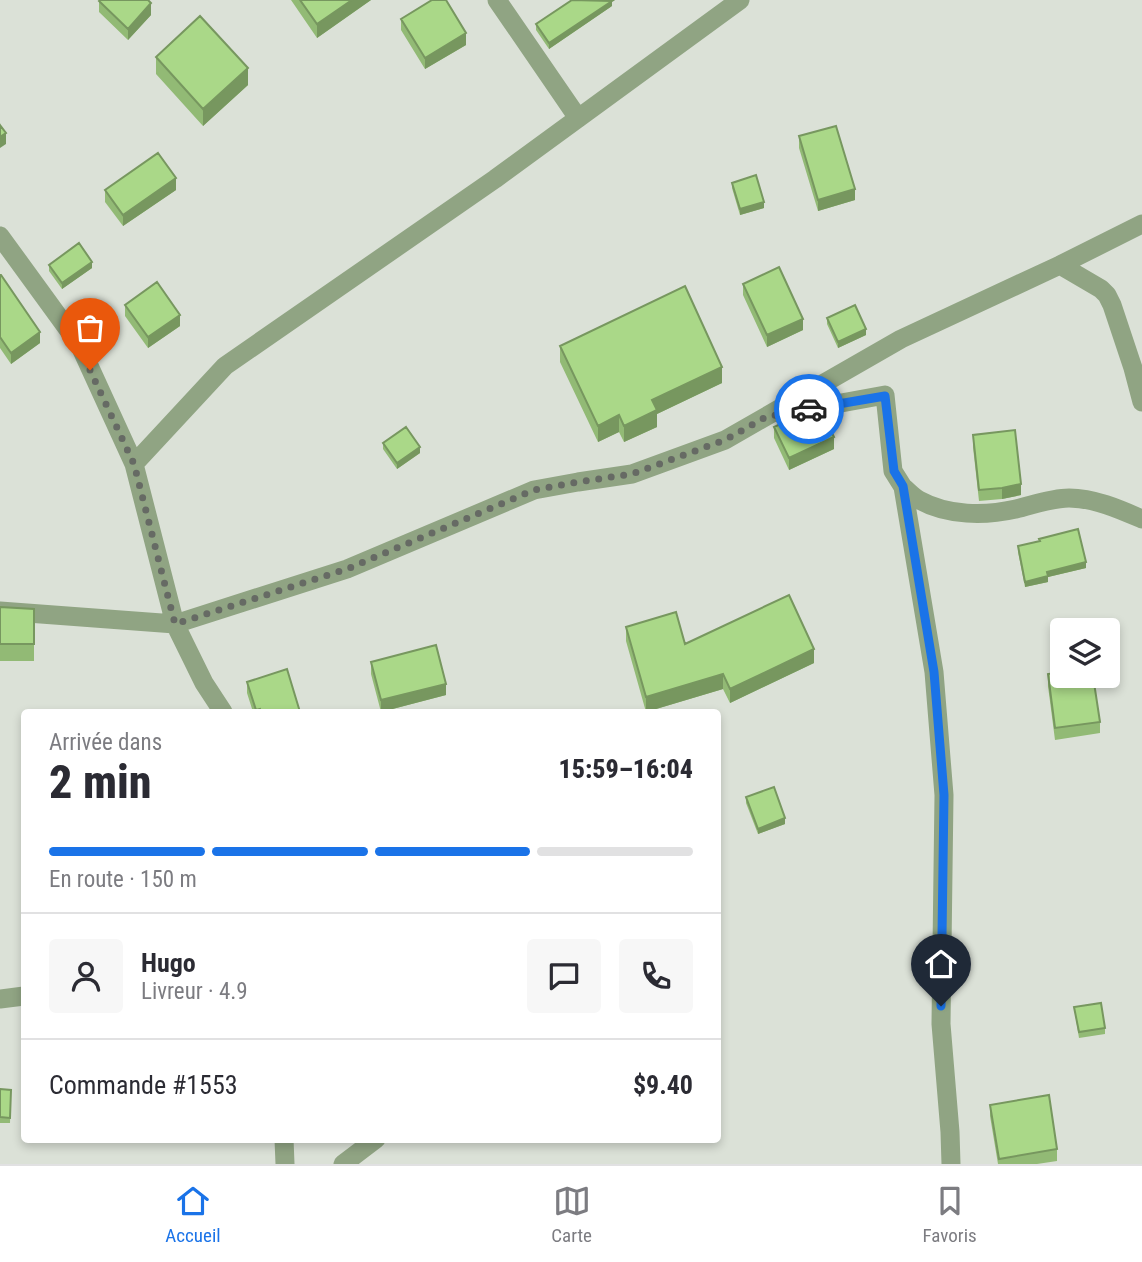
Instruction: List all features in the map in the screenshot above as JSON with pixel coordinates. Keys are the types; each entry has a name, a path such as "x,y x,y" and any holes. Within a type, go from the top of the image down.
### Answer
{"street":[{"path":"497,0 578,118"},
{"path":"134,464 225,366 495,179 740,0"},
{"path":"0,611 175,624 347,569 534,490 632,474 725,440 901,339 1142,224"},
{"path":"0,236 80,346 134,464 175,624 204,683 221,709"},
{"path":"1060,265 1107,295 1142,402"},
{"path":"766,417 885,396 894,471 903,486 916,499 957,513 983,513 1071,498 1118,508 1142,519"},
{"path":"903,486 934,672 944,795 941,1024 951,1164"},
{"path":"0,999 21,996"},
{"path":"284,1143 285,1164"},
{"path":"343,1164 371,1143"}],"building":[{"path":"100,0 148,0 151,3 128,29"},
{"path":"300,0 352,0 317,24"},
{"path":"432,0 446,0 466,33 425,58 401,19"},
{"path":"572,0 612,1 549,43 536,24"},
{"path":"200,16 248,68 203,109 156,57"},
{"path":"0,125 6,133 0,137"},
{"path":"836,126 855,189 818,200 799,136"},
{"path":"158,153 176,178 123,215 105,190"},
{"path":"756,175 764,202 740,209 732,183"},
{"path":"79,243 92,262 62,283 49,265"},
{"path":"779,267 803,319 767,335 743,284"},
{"path":"0,275 40,332 11,353 0,337"},
{"path":"157,282 180,315 148,337 125,305"},
{"path":"685,286 722,367 652,400 657,410 624,426 619,415 598,426 560,346"},
{"path":"855,305 866,329 838,342 827,318"},
{"path":"820,408 834,437 789,458 774,427"},
{"path":"406,427 420,447 397,463 383,443"},
{"path":"1015,430 1021,484 979,490 973,435"},
{"path":"1078,529 1086,562 1047,572 1048,576 1025,582 1018,546"},
{"path":"789,595 814,649 730,689 723,674 646,697 626,627 676,612 685,644"},
{"path":"0,607 34,609 34,644 0,644"},
{"path":"436,645 446,684 381,700 371,662"},
{"path":"287,669 299,709 256,709 247,682"},
{"path":"1048,674 1050,688 1095,688 1100,722 1055,728"},
{"path":"774,787 785,818 758,829 746,797"},
{"path":"1101,1003 1105,1028 1079,1032 1074,1007"},
{"path":"0,1089 11,1090 10,1118 0,1117"},
{"path":"1049,1095 1057,1149 999,1159 990,1105"}],"way so far":[{"path":"90,370 134,464 175,624 347,569 534,490 632,474 725,440 766,417 809,409"}],"route":[{"path":"809,409 885,396 894,471 903,486 936,692 944,795 941,1006"}]}
